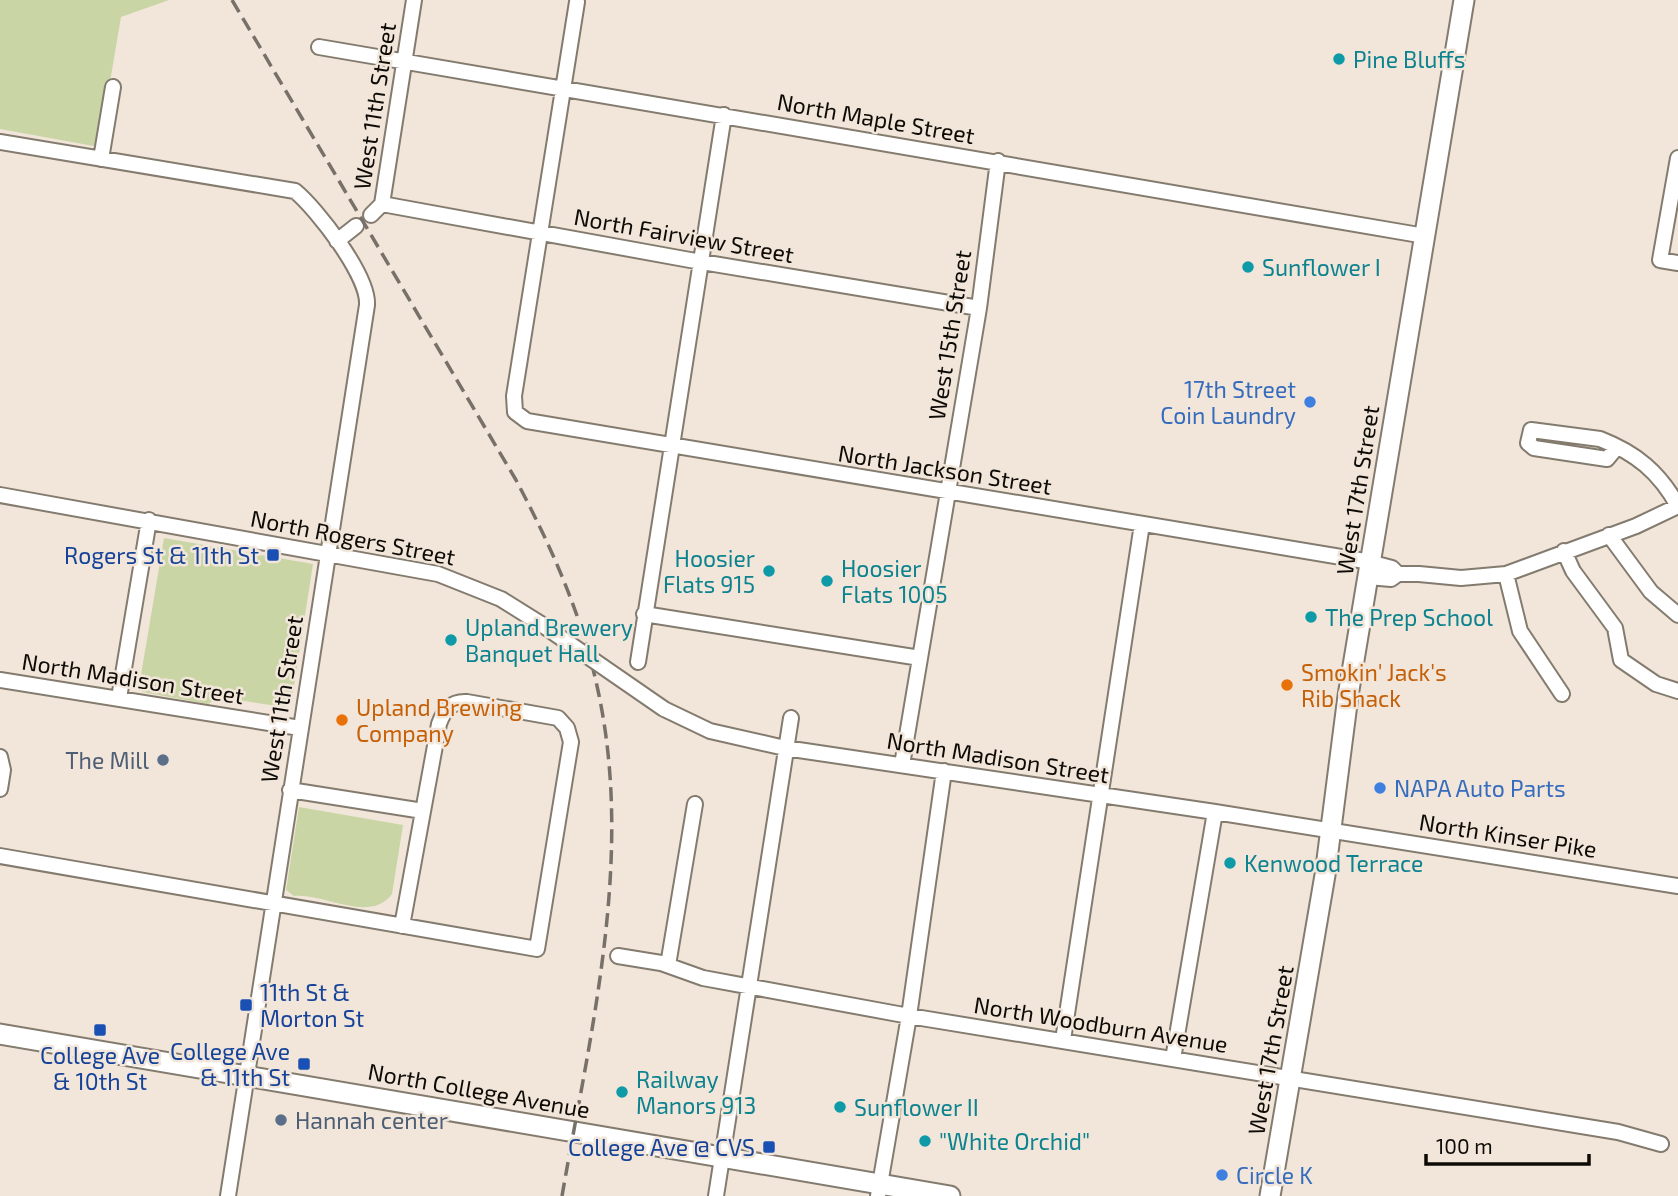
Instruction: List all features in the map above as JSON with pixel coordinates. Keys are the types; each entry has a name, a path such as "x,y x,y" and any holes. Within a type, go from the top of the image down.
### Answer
{"main road":[{"name":"West 17th Street","path":"1270,1196 1369,570 1464,0"},
{"name":"North College Avenue","path":"0,1034 722,1158 879,1190 950,1196"}],"street":[{"name":"West 11th Street","path":"371,215 383,204 414,0"},
{"path":"539,233 577,2"},
{"name":"North Maple Street","path":"319,47 1425,236"},
{"path":"101,159 113,87"},
{"path":"638,662 724,115"},
{"path":"0,142 295,191 310,203 337,241 356,226"},
{"path":"1678,158 1660,260 1678,263"},
{"name":"West 15th Street","path":"902,765 979,307 998,161"},
{"name":"North Fairview Street","path":"383,204 700,262 979,307"},
{"name":"North Jackson Street","path":"539,233 514,396 515,412 527,421 1142,524 1369,570 1391,579 1398,574 1461,578 1506,574"},
{"name":"West 11th Street","path":"228,1196 367,299 337,241"},
{"path":"1562,694 1520,631 1506,574 1609,536 1678,506 1651,468 1618,447 1600,439 1531,430 1528,435 1528,443 1534,448 1608,459 1618,447"},
{"name":"North Rogers Street","path":"0,495 438,574 470,584 541,624 664,709"},
{"path":"119,698 149,520"},
{"path":"1063,1040 1142,524"},
{"path":"1609,536 1651,592 1678,615"},
{"path":"1564,551 1573,571 1615,628 1621,660 1656,684 1678,691"},
{"path":"644,614 920,659"},
{"name":"North Madison Street","path":"0,680 300,728"},
{"path":"0,856 402,926 537,949 571,742 566,726 548,714 455,702 445,711 439,724 402,926"},
{"name":"North Madison Street","path":"664,709 710,732 785,748 1330,830"},
{"path":"716,1196 791,718"},
{"path":"0,757 3,771 0,789"},
{"path":"879,1190 909,1016 944,771"},
{"path":"290,790 423,811"},
{"path":"668,965 695,804"},
{"path":"1173,1059 1215,812"},
{"name":"North Kinser Pike","path":"1330,830 1678,886"},
{"name":"North Woodburn Avenue","path":"618,956 668,965 703,978 909,1016 1619,1132 1661,1144"}],"green space":[{"path":"0,0 169,0 121,17 99,147 0,129"},
{"path":"164,538 313,564 291,705 283,707 219,697 208,704 142,692 140,681"},
{"path":"299,807 403,825 392,894 383,903 372,907 359,907 294,896 286,890"}],"railway":[{"path":"232,0 516,480 564,580 583,632 597,686 608,750 612,814 610,878 596,1006 562,1196"}],"place":[{"name":"Pine Bluffs","path":"1339,59"},
{"name":"Sunflower I","path":"1248,267"},
{"name":"17th Street Coin Laundry","path":"1310,402"},
{"name":"Rogers St & 11th St","path":"273,555"},
{"name":"Hoosier Flats 915","path":"769,571"},
{"name":"Hoosier Flats 1005","path":"827,581"},
{"name":"The Prep School","path":"1311,617"},
{"name":"Upland Brewery Banquet Hall","path":"451,640"},
{"name":"Smokin' Jack's Rib Shack","path":"1287,685"},
{"name":"Upland Brewing Company","path":"342,720"},
{"name":"The Mill","path":"163,760"},
{"name":"NAPA Auto Parts","path":"1380,788"},
{"name":"Kenwood Terrace","path":"1230,863"},
{"name":"11th St & Morton St","path":"246,1005"},
{"name":"College Ave & 10th St","path":"100,1030"},
{"name":"College Ave & 11th St","path":"304,1064"},
{"name":"Railway Manors 913","path":"622,1092"},
{"name":"Sunflower II","path":"840,1107"},
{"name":"Hannah center","path":"281,1120"},
{"name":"\"White Orchid\"","path":"925,1141"},
{"name":"College Ave @ CVS","path":"769,1147"},
{"name":"Circle K","path":"1222,1175"}]}
